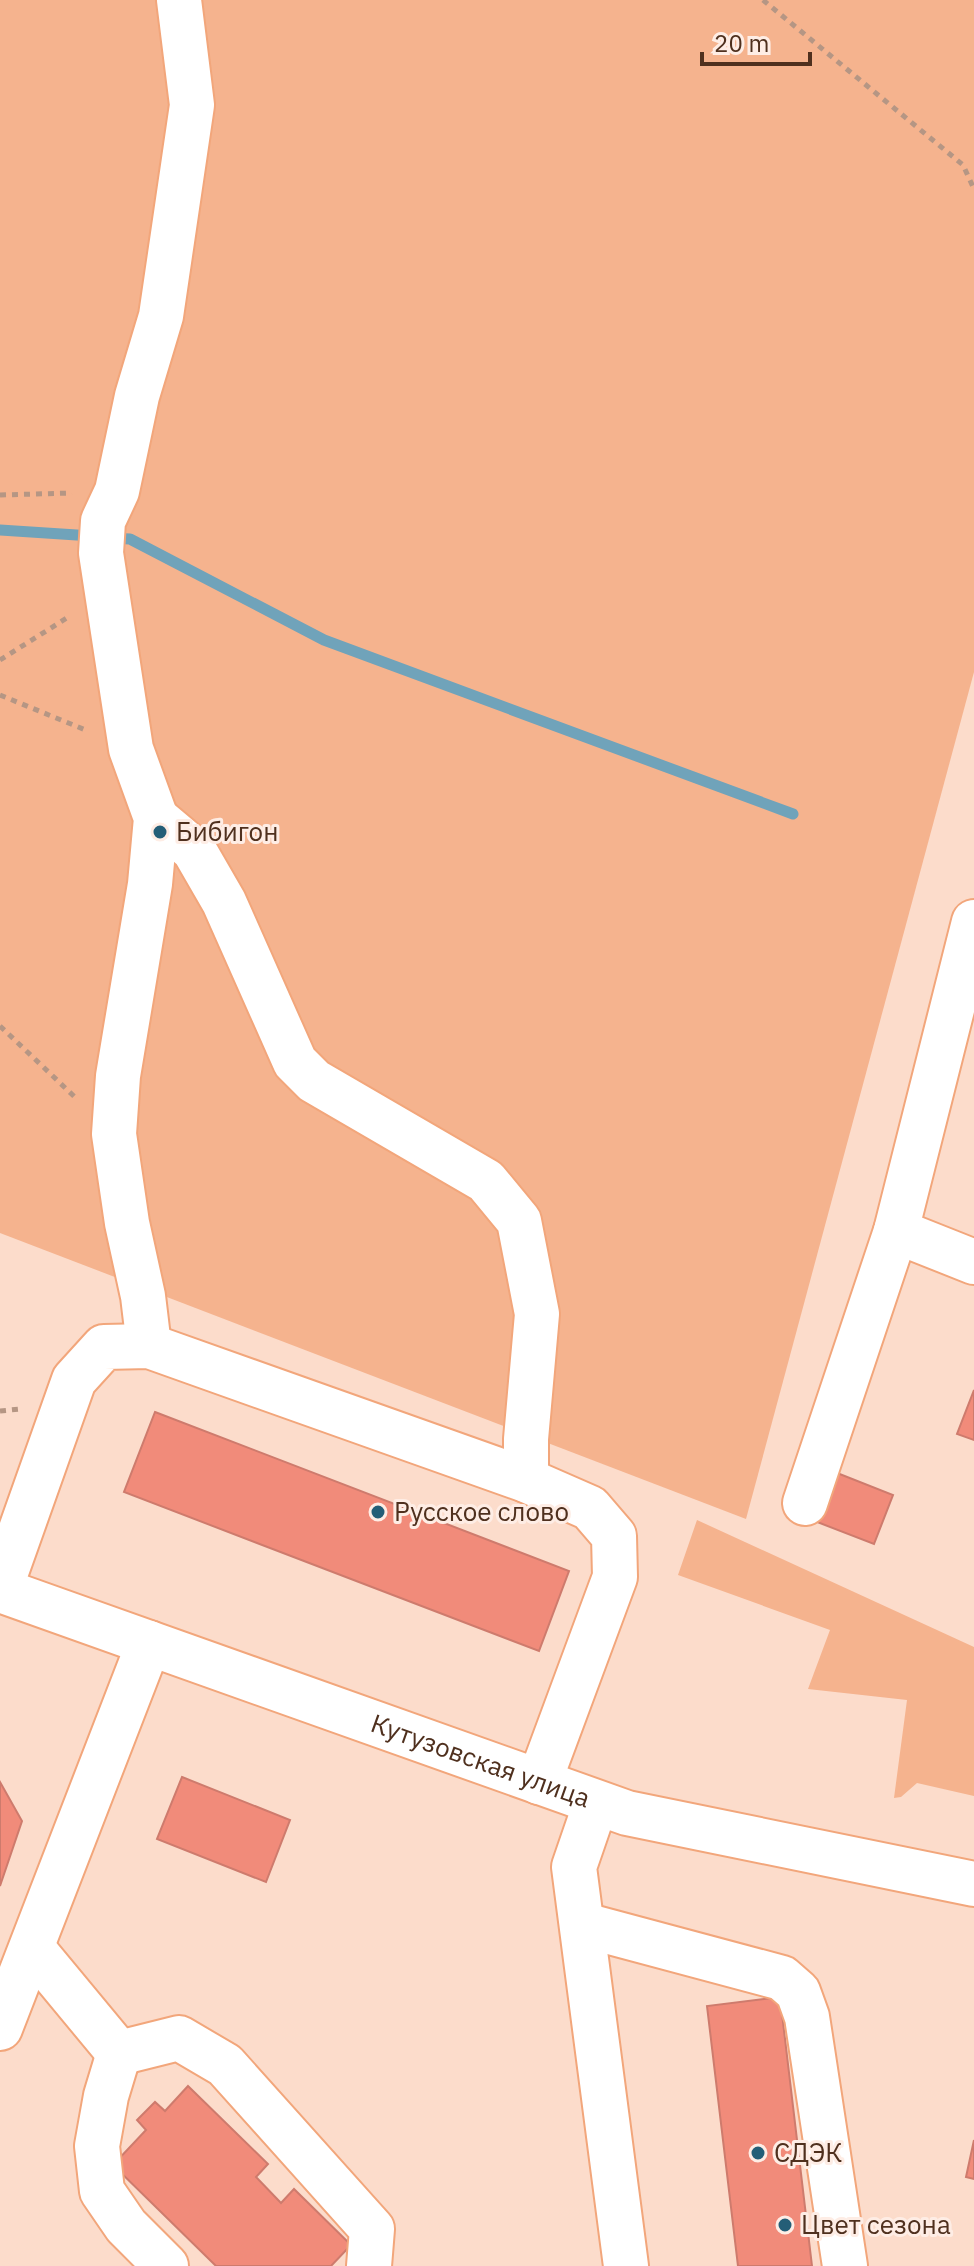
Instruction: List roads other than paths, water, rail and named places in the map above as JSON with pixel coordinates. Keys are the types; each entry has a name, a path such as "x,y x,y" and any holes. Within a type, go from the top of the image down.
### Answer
{"street":[{"path":"149,1346 114,1134 118,1076 150,884 156,818 131,749 106,540 137,396 161,316 192,105 179,0"},
{"path":"156,818 194,850 216,889 295,1062 314,1081 486,1181 519,1221 537,1314 526,1439 526,1480"},
{"path":"805,1503 896,1231 974,922"},
{"path":"896,1231 974,1262"},
{"path":"0,1590 74,1380 104,1347 149,1346 526,1480 590,1508 614,1536 615,1577 539,1782"},
{"name":"Кутузовская улица","path":"0,1590 627,1813 974,1884"},
{"path":"0,2028 149,1643"},
{"path":"596,1803 574,1867 584,1925 626,2266"},
{"path":"584,1925 782,1978 798,1992 807,2017 845,2266"},
{"path":"32,1948 119,2053"},
{"path":"119,2053 179,2038 225,2065 372,2229 369,2266"},
{"path":"119,2053 106,2096 97,2146 102,2191 126,2226 166,2266"}],"waterway":[{"path":"0,530 92,536"},
{"path":"109,538 130,539 324,640 793,814"}],"place":[{"name":"Бибигон","path":"160,832"},
{"name":"Русское слово","path":"378,1512"},
{"name":"СДЭК","path":"758,2153"},
{"name":"Цвет сезона","path":"785,2225"}]}
